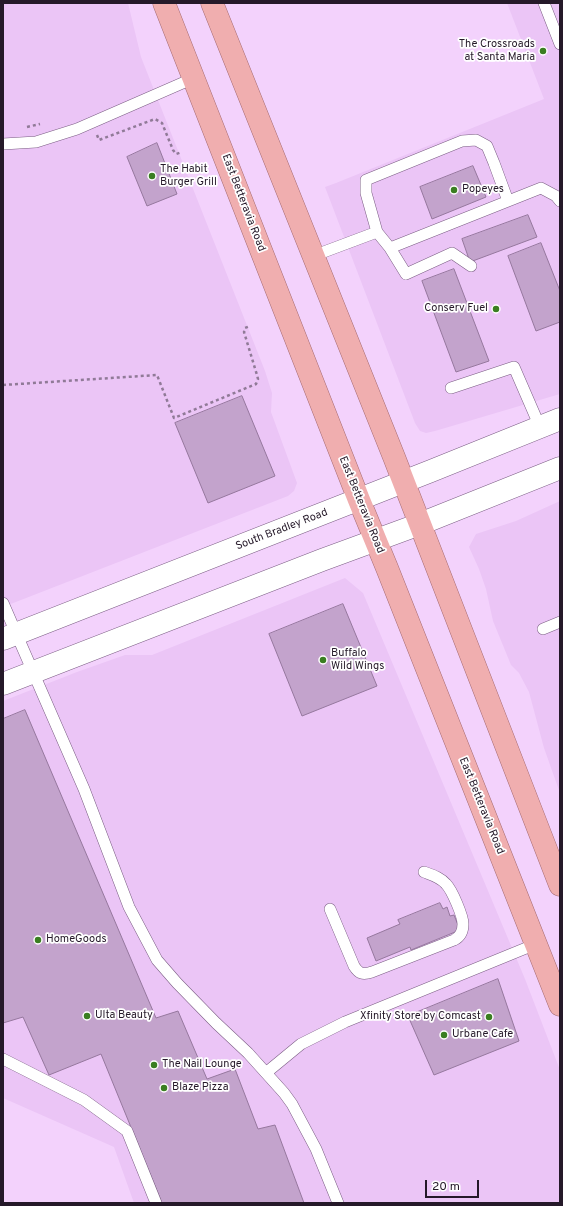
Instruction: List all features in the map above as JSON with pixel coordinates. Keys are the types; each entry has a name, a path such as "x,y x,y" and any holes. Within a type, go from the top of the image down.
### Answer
{"highway":[{"name":"East Betteravia Road","path":"164,3 359,500 560,1005"},
{"path":"212,3 420,524 560,885"}],"street":[{"name":"South Bradley Road","path":"10,636 359,500 560,419"},
{"path":"3,684 420,524 560,468"}],"lane":[{"path":"544,3 560,44"},
{"path":"3,144 36,142 77,129 194,78"},
{"path":"470,266 452,253 406,274 390,248 377,232 366,193 366,180 462,141 476,140 487,146 508,201"},
{"path":"390,248 541,188 556,196 560,201"},
{"path":"313,256 377,232"},
{"path":"450,388 514,367 540,427"},
{"path":"3,603 10,636 33,672 84,789 129,907 157,960 177,983 267,1072 292,1104 316,1149 338,1203"},
{"path":"543,629 560,622"},
{"path":"330,909 354,966 359,972 364,974 454,940 459,937 463,923 452,893 440,878 424,872"},
{"path":"267,1072 300,1044 345,1022 536,944"},
{"path":"3,1059 84,1100 127,1131 156,1203"}],"path":[{"path":"3,385 157,375 174,418 256,384 258,379 244,332 245,328 250,326"}],"shaded area":[{"path":"3,3 128,3 141,57 265,371 272,393 271,412 297,483 294,491 288,496 3,607"},
{"path":"507,3 560,3 560,394 426,433 420,431 415,423 325,187 544,99"},
{"path":"560,501 560,793 544,748 529,692 519,673 511,665 493,621 486,589 469,547 476,534 516,521"},
{"path":"345,578 363,593 525,979 560,1070 560,1203 134,1203 114,1147 3,1098 3,701 125,655 152,655"}],"building":[{"path":"157,143 177,194 147,206 127,157"},
{"path":"473,166 486,197 432,219 420,187"},
{"path":"528,215 537,237 470,262 462,239"},
{"path":"541,243 560,291 560,322 536,331 508,256"},
{"path":"454,269 489,361 456,372 422,281"},
{"path":"242,396 275,476 208,503 175,423"},
{"name":"Buffalo Wild Wings","path":"343,604 377,686 302,716 269,634"},
{"path":"25,710 156,1018 178,1011 207,1079 235,1069 258,1129 275,1125 304,1203 162,1203 101,1054 49,1075 23,1017 3,1023 3,719"},
{"path":"440,903 443,909 447,907 450,916 454,915 460,930 411,950 410,947 376,961 367,938 400,924 398,920"},
{"path":"498,979 519,1041 434,1075 408,1016"}],"place":[{"name":"The Crossroads at Santa Maria","path":"543,51"},
{"name":"The Habit Burger Grill","path":"152,176"},
{"name":"Popeyes","path":"454,190"},
{"name":"Conserv Fuel","path":"496,309"},
{"name":"Buffalo Wild Wings","path":"323,660"},
{"name":"HomeGoods","path":"38,940"},
{"name":"Ulta Beauty","path":"87,1016"},
{"name":"Xfinity Store by Comcast","path":"489,1017"},
{"name":"Urbane Cafe","path":"444,1035"},
{"name":"The Nail Lounge","path":"154,1065"},
{"name":"Blaze Pizza","path":"164,1088"}]}
